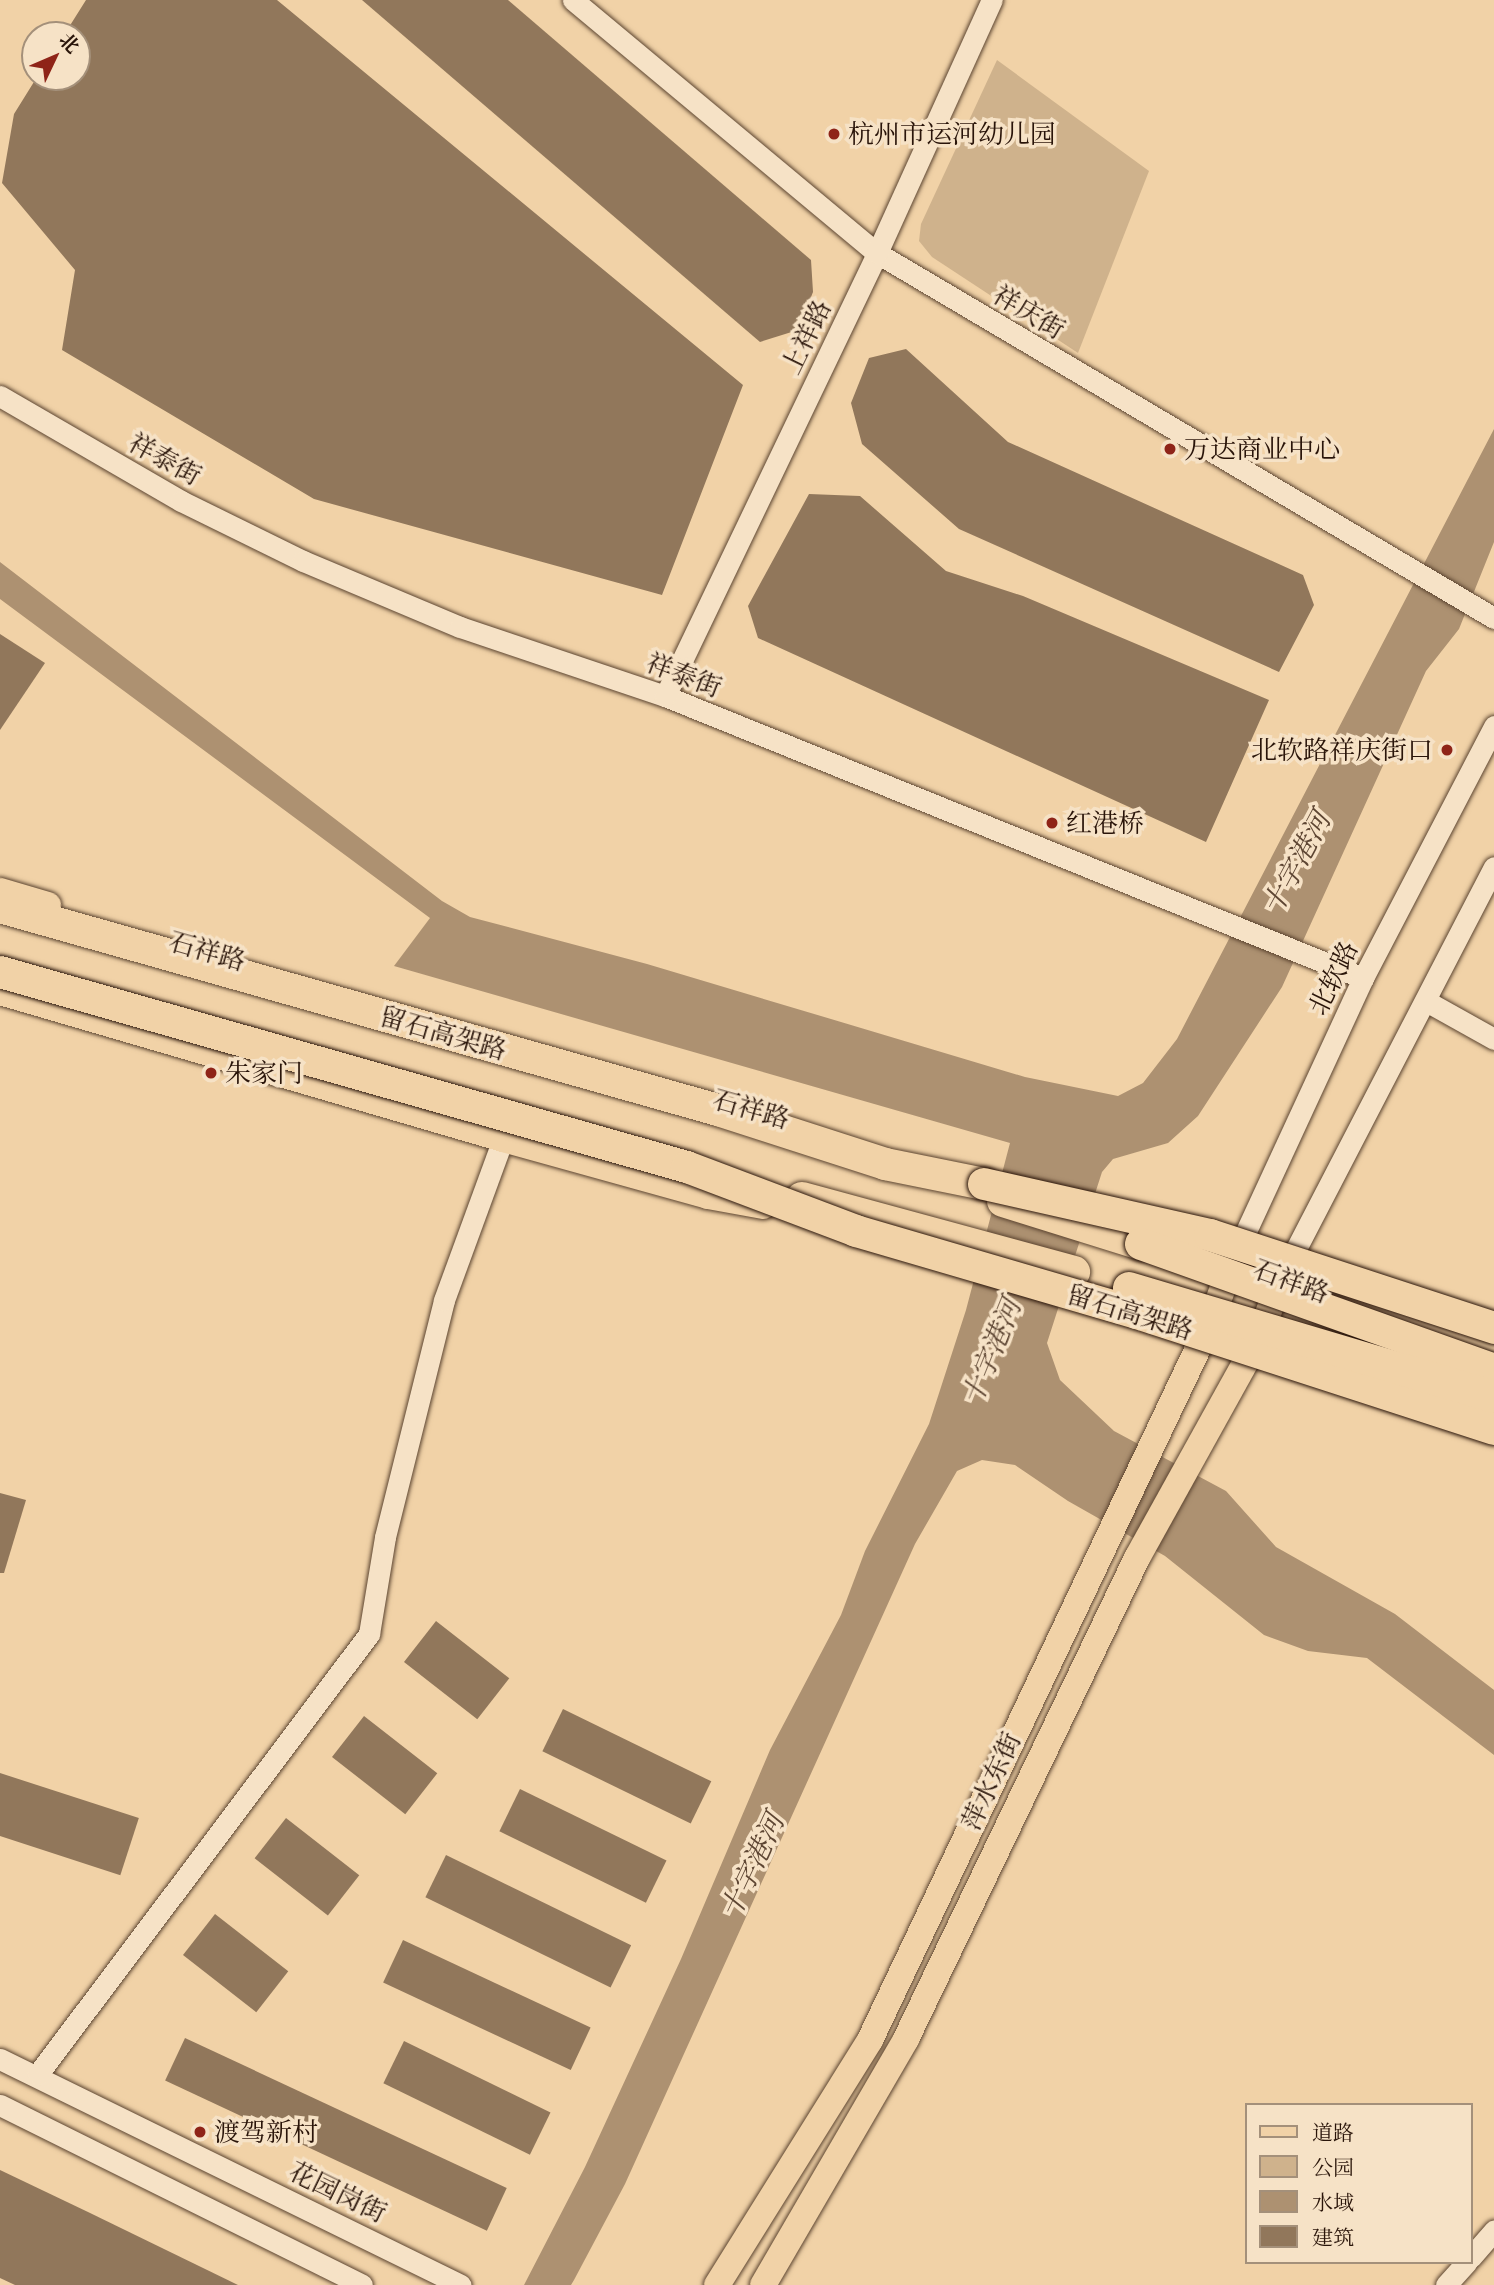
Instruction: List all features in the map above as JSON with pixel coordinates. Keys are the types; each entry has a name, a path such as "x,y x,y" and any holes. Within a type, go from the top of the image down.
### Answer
{"highway":[{"name":"留石高架路","path":"0,907 718,1110 1142,1244 1494,1370"},
{"name":"留石高架路","path":"0,972 687,1167 1074,1272 1494,1397"},
{"name":"留石高架路","path":"885,1164 1172,1225 1494,1328"},
{"name":"留石高架路","path":"687,1167 856,1231 1137,1313 1494,1429"}],"main road":[{"name":"石祥路","path":"0,891 1108,1213 1281,1278 1494,1352"},
{"path":"0,992 708,1196 862,1224 967,1253 1210,1323 1494,1413"},
{"name":"萍水东街","path":"717,2285 870,2040 1100,1548 1210,1323 1233,1260"},
{"name":"萍水东街","path":"763,2285 906,2039 1137,1558 1259,1338 1281,1278"}],"street":[{"name":"祥庆街","path":"573,0 877,253 1494,617"},
{"name":"上祥路","path":"665,696 877,253 992,0"},
{"name":"祥泰街","path":"0,396 181,501 303,561 460,626 665,696 1363,978"},
{"name":"北软路","path":"1233,1260 1363,978 1494,726"},
{"path":"1281,1278 1494,867"},
{"path":"1426,1001 1494,1039"},
{"path":"38,2074 369,1634 385,1537 444,1300 503,1139"},
{"name":"花园岗街","path":"0,2059 38,2074 461,2285"},
{"path":"0,2105 362,2285"},
{"path":"1473,2255 1494,2231"},
{"path":"1447,2285 1465,2264"}],"green space":[{"path":"997,60 1149,171 1078,353 932,257 919,241 921,224"}],"water":[{"name":"十字港河","path":"1494,429 1494,542 1459,629 1426,671 1282,987 1198,1116 1168,1143 1113,1159 1102,1172 1047,1343 1060,1380 1114,1431 1226,1491 1276,1547 1395,1614 1494,1690 1494,1755 1367,1658 1308,1651 1264,1635 1165,1556 1068,1501 1015,1465 982,1460 957,1471 915,1544 625,2184 574,2280 571,2285 524,2285 585,2167 681,1959 770,1750 841,1615 865,1551 929,1424 966,1310 1010,1143 394,966 430,918 0,599 0,562 442,901 470,917 647,964 1025,1077 1118,1096 1143,1083 1177,1039"}],"building":[{"path":"86,0 277,0 743,385 662,595 314,499 62,350 75,270 2,183 14,114 28,91 91,91 91,21 73,21"},
{"path":"362,0 508,0 811,260 813,292 798,330 760,342"},
{"path":"906,349 1008,442 1303,575 1314,605 1279,672 959,529 862,444 851,403 869,358"},
{"path":"809,494 860,496 946,571 1023,596 1269,700 1206,842 758,638 748,606"},
{"path":"0,634 45,663 0,730"},
{"path":"0,1493 26,1500 4,1573 0,1573"},
{"path":"436,1621 509,1678 477,1719 404,1662"},
{"path":"563,1709 711,1781 691,1824 542,1751"},
{"path":"364,1716 437,1773 405,1814 332,1757"},
{"path":"0,1773 139,1818 120,1875 0,1836"},
{"path":"520,1789 667,1860 646,1903 499,1831"},
{"path":"286,1818 359,1875 328,1915 255,1858"},
{"path":"446,1855 631,1945 611,1988 425,1897"},
{"path":"215,1914 288,1971 256,2012 183,1955"},
{"path":"403,1940 591,2027 571,2070 383,1983"},
{"path":"185,2038 507,2188 487,2231 165,2081"},
{"path":"404,2041 551,2112 530,2155 383,2083"},
{"path":"0,2170 238,2285 15,2285 0,2278"}],"place":[{"name":"杭州市运河幼儿园","path":"834,134"},
{"name":"万达商业中心","path":"1170,449"},
{"name":"北软路祥庆街口","path":"1447,750"},
{"name":"红港桥","path":"1052,823"},
{"name":"朱家门","path":"211,1073"},
{"name":"渡驾新村","path":"200,2132"}]}
